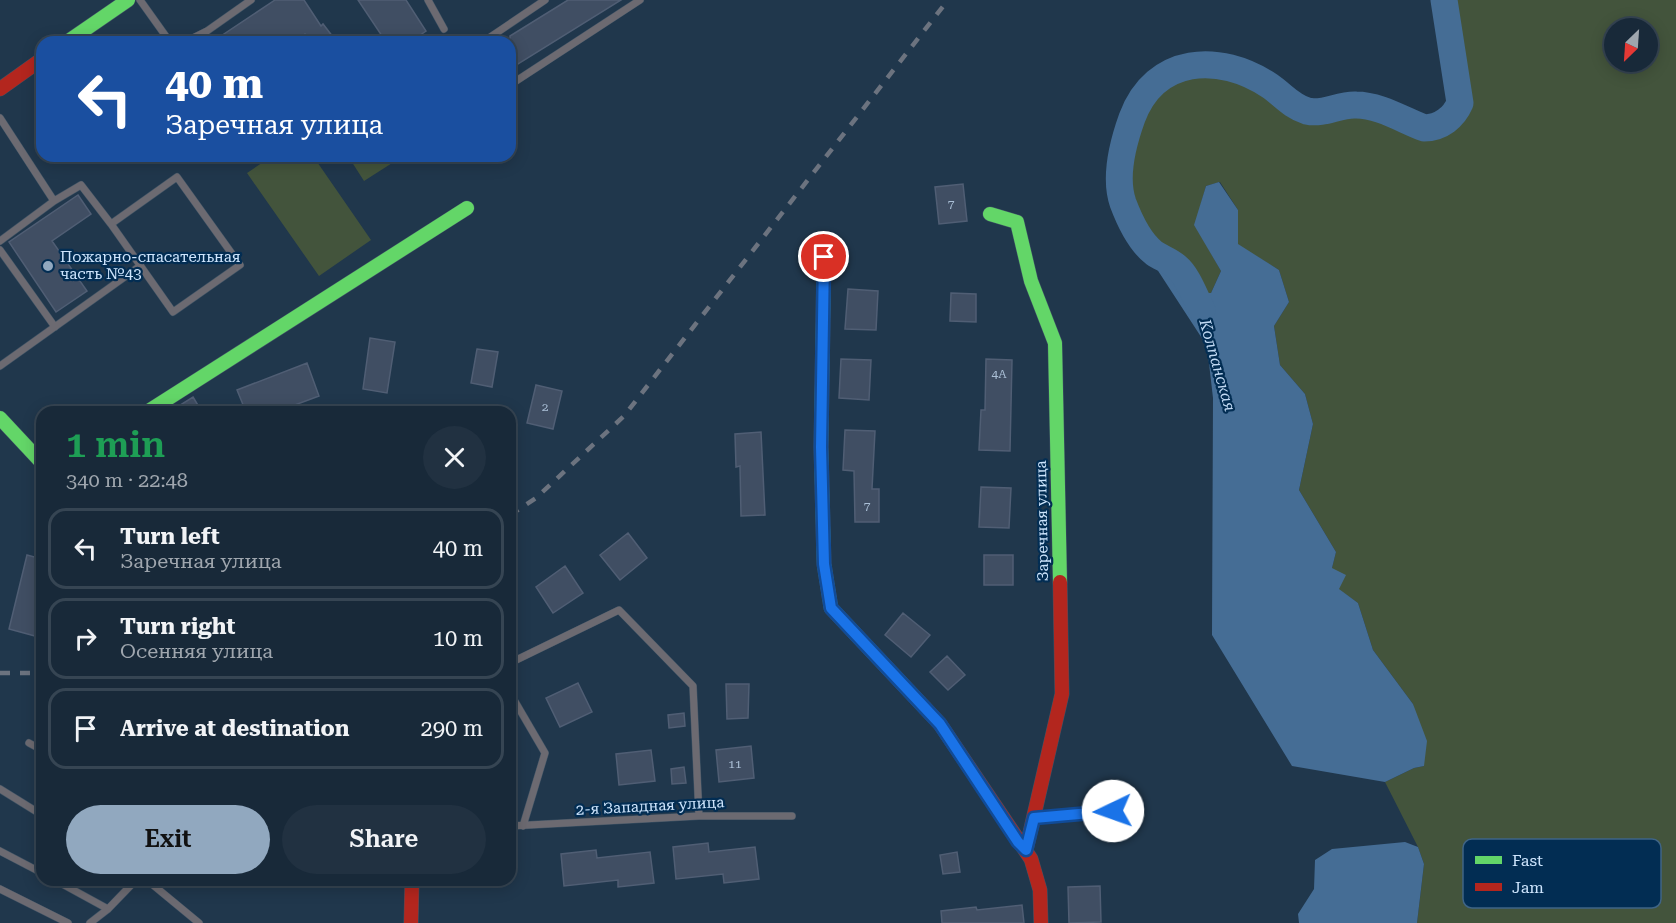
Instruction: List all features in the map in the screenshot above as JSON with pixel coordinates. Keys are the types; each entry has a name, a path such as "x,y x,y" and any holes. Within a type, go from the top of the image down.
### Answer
{"street":[{"path":"76,36 128,0"},
{"path":"0,88 36,63"},
{"path":"156,406 467,208"},
{"name":"Заречная улица","path":"990,214 1017,222 1031,281 1055,343 1062,694 1026,850"},
{"path":"824,257 821,447 824,564 831,608 940,724 1018,842 1026,850 1041,890 1041,923"},
{"path":"0,418 36,457"},
{"path":"411,923 412,886"}],"lane":[{"path":"140,0 166,36"},
{"path":"197,36 251,0"},
{"path":"428,0 444,28"},
{"path":"492,36 545,0"},
{"path":"516,81 640,0"},
{"path":"0,118 54,201"},
{"path":"0,241 54,201 81,185 173,312 240,265 177,177 111,225"},
{"path":"0,250 55,327"},
{"path":"0,366 140,266"},
{"path":"516,660 619,610 693,686 699,816"},
{"path":"516,703 545,753 523,826"},
{"path":"29,743 36,747"},
{"path":"0,789 36,811"},
{"path":"1034,818 1135,811"},
{"name":"2-я Западная улица","path":"516,826 699,816 792,816"},
{"path":"0,851 36,870"},
{"path":"66,886 108,909"},
{"path":"90,923 108,909 130,886"},
{"path":"154,886 199,923"},
{"path":"0,889 68,923"}],"green space":[{"path":"1444,0 1676,0 1676,923 1417,923 1424,864 1418,847 1385,782 1414,768 1424,766 1413,704 1373,650 1358,603 1338,589 1332,568 1336,552 1299,490 1313,424 1305,394 1280,365 1274,326 1289,302 1279,270 1238,245 1238,210 1220,182 1206,186 1195,225 1221,271 1211,293 1201,293 1156,254 1140,236 1125,203 1120,178 1121,152 1127,126 1138,103 1154,84 1175,71 1200,65 1219,66 1248,73 1265,82 1288,101 1306,110 1319,111 1356,104 1382,110 1424,128 1446,121 1460,103"},
{"path":"263,162 317,162 371,240 319,276 247,173"},
{"path":"352,162 394,162 364,181"}],"water":[{"path":"1219,182 1238,210 1238,244 1279,270 1289,302 1274,326 1280,365 1305,394 1313,424 1299,490 1336,552 1332,568 1346,575 1339,589 1358,603 1373,650 1413,704 1427,741 1424,766 1414,768 1385,782 1292,766 1212,635 1213,398 1207,346 1151,260 1152,252 1201,293 1211,293 1221,271 1194,225 1206,186"},
{"path":"1405,842 1418,847 1424,864 1417,923 1299,923 1298,914 1314,889 1315,860 1332,849"}],"building":[{"path":"275,0 304,0 321,26 323,24 332,36 306,36 305,34 302,36 221,36"},
{"path":"358,0 406,0 426,31 419,36 382,36"},
{"path":"568,0 621,0 516,65 516,36 510,36"},
{"path":"963,184 967,221 939,224 935,187"},
{"name":"Пожарно-спасательная часть №43","path":"78,195 91,214 52,241 87,291 56,312 9,242"},
{"path":"848,289 878,291 876,330 845,329"},
{"path":"951,293 976,294 976,322 950,321"},
{"path":"370,338 395,342 387,393 363,389"},
{"path":"477,349 498,352 492,387 471,383"},
{"path":"841,359 871,360 869,400 839,398"},
{"path":"986,359 1012,360 1010,451 979,450 981,410 985,410"},
{"path":"307,363 319,396 292,406 244,406 237,390"},
{"path":"536,385 562,391 553,429 527,423"},
{"path":"193,397 198,406 179,406"},
{"path":"845,430 875,431 872,489 879,489 879,522 855,522 854,471 843,470"},
{"path":"761,432 765,515 741,516 740,466 736,467 735,434"},
{"path":"981,487 1011,488 1009,528 979,527"},
{"path":"628,533 647,558 620,580 600,555"},
{"path":"27,555 36,557 35,636 9,629"},
{"path":"984,555 1013,555 1013,585 984,585"},
{"path":"565,566 583,593 553,613 536,587"},
{"path":"903,613 930,635 911,657 885,635"},
{"path":"947,656 965,675 948,690 930,672"},
{"path":"578,683 592,712 560,727 546,698"},
{"path":"726,684 749,684 748,718 727,719"},
{"path":"684,713 685,726 669,728 668,715"},
{"path":"751,746 754,778 719,782 716,750"},
{"path":"651,750 655,781 619,785 616,754"},
{"path":"684,767 686,783 672,784 671,769"},
{"path":"708,843 709,852 755,847 759,879 724,883 723,874 676,879 673,847"},
{"path":"596,850 597,858 650,852 654,883 618,887 618,880 564,886 561,854"},
{"path":"957,852 960,872 943,874 940,855"},
{"path":"1100,886 1101,922 1069,923 1068,887"},
{"path":"1022,905 1024,923 942,923 941,911"}],"waterway":[{"name":"Колпанская","path":"1202,310 1181,271 1154,253 1144,243 1132,223 1120,193 1121,160 1126,138 1142,97 1156,82 1172,72 1190,66 1210,65 1230,68 1250,75 1307,111 1319,112 1350,105 1365,106 1382,110 1424,128 1436,126 1450,117 1460,103 1444,0"}],"railway":[{"path":"516,511 536,498 624,416 948,0"},
{"path":"0,673 36,673"}],"traffic: fast":[{"path":"76,36 128,0"},
{"path":"156,406 467,208"},
{"path":"990,214 1017,222 1031,281 1055,343 1060,582"},
{"path":"824,257 821,447 824,564 831,608 925,708"},
{"path":"0,418 36,457"}],"traffic: jam":[{"path":"0,89 36,63"},
{"path":"1026,850 1062,694 1060,582"},
{"path":"925,708 940,724 1031,859 1040,890 1041,923"},
{"path":"411,923 412,886"}],"place":[{"name":"Пожарно-спасательная часть №43","path":"48,266"}],"route":[{"path":"824,257 821,447 824,564 831,608 940,724 1018,842 1026,850 1034,818 1113,811"}]}
